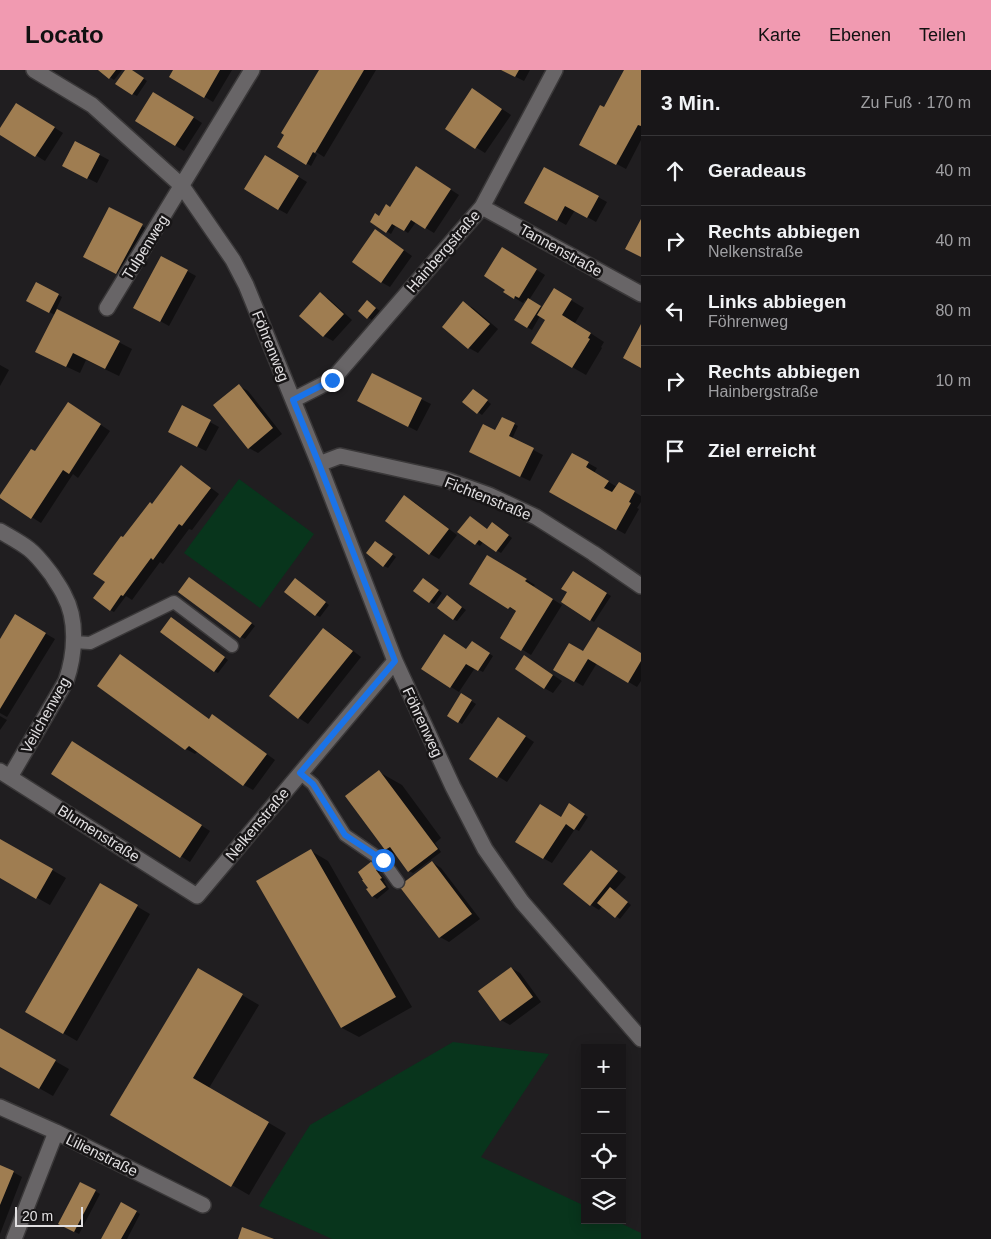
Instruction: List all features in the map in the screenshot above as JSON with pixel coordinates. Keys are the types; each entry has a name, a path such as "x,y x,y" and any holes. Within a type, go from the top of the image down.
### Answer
{"street":[{"name":"Föhrenweg","path":"34,70 92,105 182,186 233,260 246,285 319,464 395,661 453,788 485,849 522,902 641,1039"},
{"name":"Tulpenweg","path":"107,308 252,70"},
{"name":"Hainbergstraße","path":"293,400 332,380 482,207 555,70"},
{"name":"Tannenstraße","path":"482,207 641,294"},
{"name":"Fichtenstraße","path":"319,464 340,456 444,479 489,495 536,517 641,586"},
{"name":"Veilchenweg","path":"0,531 30,550 44,564 65,596 71,613 73,628 73,657 66,681 5,774"},
{"name":"Nelkenstraße","path":"197,896 395,661"},
{"name":"Blumenstraße","path":"5,774 197,896"},
{"name":"Lilienstraße","path":"0,1107 56,1132 203,1205"},
{"path":"14,1239 56,1132"}],"lane":[{"path":"73,642 90,643 174,602 232,646"},
{"path":"300,773 313,784 345,835 383,860 398,882"}],"green space":[{"path":"239,479 314,534 260,608 184,553"},
{"path":"453,1042 549,1054 481,1157 581,1204 581,1224 622,1224 641,1233 641,1239 332,1239 259,1206 310,1125"}],"building":[{"path":"98,70 116,70 109,79"},
{"path":"125,70 132,70 144,78 132,95 115,84"},
{"path":"173,70 220,70 204,98 169,77"},
{"path":"319,70 364,70 306,165 277,147 284,135 281,133"},
{"path":"501,70 519,70 515,77"},
{"path":"624,70 641,70 641,126 638,125 616,165 579,145 600,105 604,107"},
{"path":"472,88 502,109 475,149 445,129"},
{"path":"153,92 194,117 175,146 135,121"},
{"path":"16,103 55,127 35,157 0,135 0,128"},
{"path":"75,141 100,154 87,179 62,166"},
{"path":"265,155 299,176 278,210 244,189"},
{"path":"416,166 451,189 425,229 411,220 404,231 392,224 386,233 370,222 375,213 379,216 386,204 390,207"},
{"path":"544,167 599,196 587,218 565,206 557,221 524,203"},
{"path":"109,207 143,224 116,274 83,257"},
{"path":"641,219 641,257 625,249"},
{"path":"375,229 404,250 381,283 352,262"},
{"path":"502,247 537,269 519,298 515,296 514,299 503,292 505,290 484,276"},
{"path":"161,256 188,270 160,322 133,308"},
{"path":"36,282 59,294 49,313 26,301"},
{"path":"554,288 572,299 562,315 591,333 588,338 590,339 572,368 531,343 545,320 537,315"},
{"path":"320,292 344,314 323,337 299,316"},
{"path":"528,298 541,306 527,328 514,320"},
{"path":"367,300 376,308 367,319 358,311"},
{"path":"463,301 490,324 468,349 442,327"},
{"path":"57,309 120,341 105,369 73,353 66,367 35,352"},
{"path":"641,324 641,368 623,358"},
{"path":"372,373 422,398 408,427 357,401"},
{"path":"239,384 273,428 248,449 213,405"},
{"path":"473,389 488,400 477,414 462,402"},
{"path":"68,402 101,424 69,474 63,470 31,519 0,498 0,495 31,449 35,451"},
{"path":"182,405 211,420 197,447 168,432"},
{"path":"502,417 515,423 509,436 534,448 520,477 469,452 483,424 495,430"},
{"path":"572,453 589,462 586,467 609,481 604,488 612,492 619,482 635,491 629,502 631,503 616,530 549,492"},
{"path":"181,465 211,488 182,526 179,524 153,560 151,558 110,611 93,598 105,582 93,574 121,536 123,537 150,502 152,504"},
{"path":"404,495 449,529 429,555 385,521"},
{"path":"470,516 487,529 492,522 509,535 496,552 479,540 475,545 457,532"},
{"path":"375,541 393,554 383,567 366,553"},
{"path":"487,555 527,579 525,581 553,599 521,651 500,638 516,611 510,607 508,609 469,584"},
{"path":"573,571 607,593 590,621 561,602 567,592 561,589"},
{"path":"189,577 252,623 240,638 178,592"},
{"path":"295,578 326,602 315,616 284,592"},
{"path":"423,578 439,590 429,603 413,591"},
{"path":"447,595 462,607 453,620 437,608"},
{"path":"15,614 46,633 0,709 0,639"},
{"path":"171,617 225,657 214,672 160,632"},
{"path":"598,627 641,653 641,661 628,683 588,659 574,682 553,670 569,643 583,651"},
{"path":"323,628 353,651 298,719 269,696"},
{"path":"444,634 466,649 472,641 490,653 478,671 466,664 450,688 421,669"},
{"path":"120,654 209,719 212,714 267,754 243,786 189,746 185,750 97,686"},
{"path":"524,655 553,675 544,689 515,669"},
{"path":"461,693 472,700 458,723 447,716"},
{"path":"498,717 526,736 497,778 469,759"},
{"path":"72,741 202,825 180,858 51,774"},
{"path":"379,770 438,849 408,872 390,847 385,850 345,796"},
{"path":"569,803 585,814 574,830 566,824 543,859 515,842 540,804 561,817"},
{"path":"0,839 53,869 36,899 0,878"},
{"path":"311,849 396,997 341,1028 256,881"},
{"path":"591,850 618,871 590,906 563,884"},
{"path":"372,861 386,887 372,897 358,872"},
{"path":"432,861 472,914 439,938 399,886"},
{"path":"100,883 138,905 63,1034 25,1012"},
{"path":"610,887 628,902 615,918 597,903"},
{"path":"511,967 533,997 500,1021 478,991"},
{"path":"198,968 243,994 193,1078 269,1122 231,1187 110,1115"},
{"path":"0,1028 56,1060 39,1089 0,1067"},
{"path":"0,1165 14,1171 0,1205"},
{"path":"80,1182 96,1190 74,1232 58,1224"},
{"path":"121,1202 137,1211 121,1239 101,1239"},
{"path":"242,1227 274,1239 238,1239"}],"route":[{"path":"332,380 293,400 395,661 300,773 313,784 345,835 383,860"}]}
